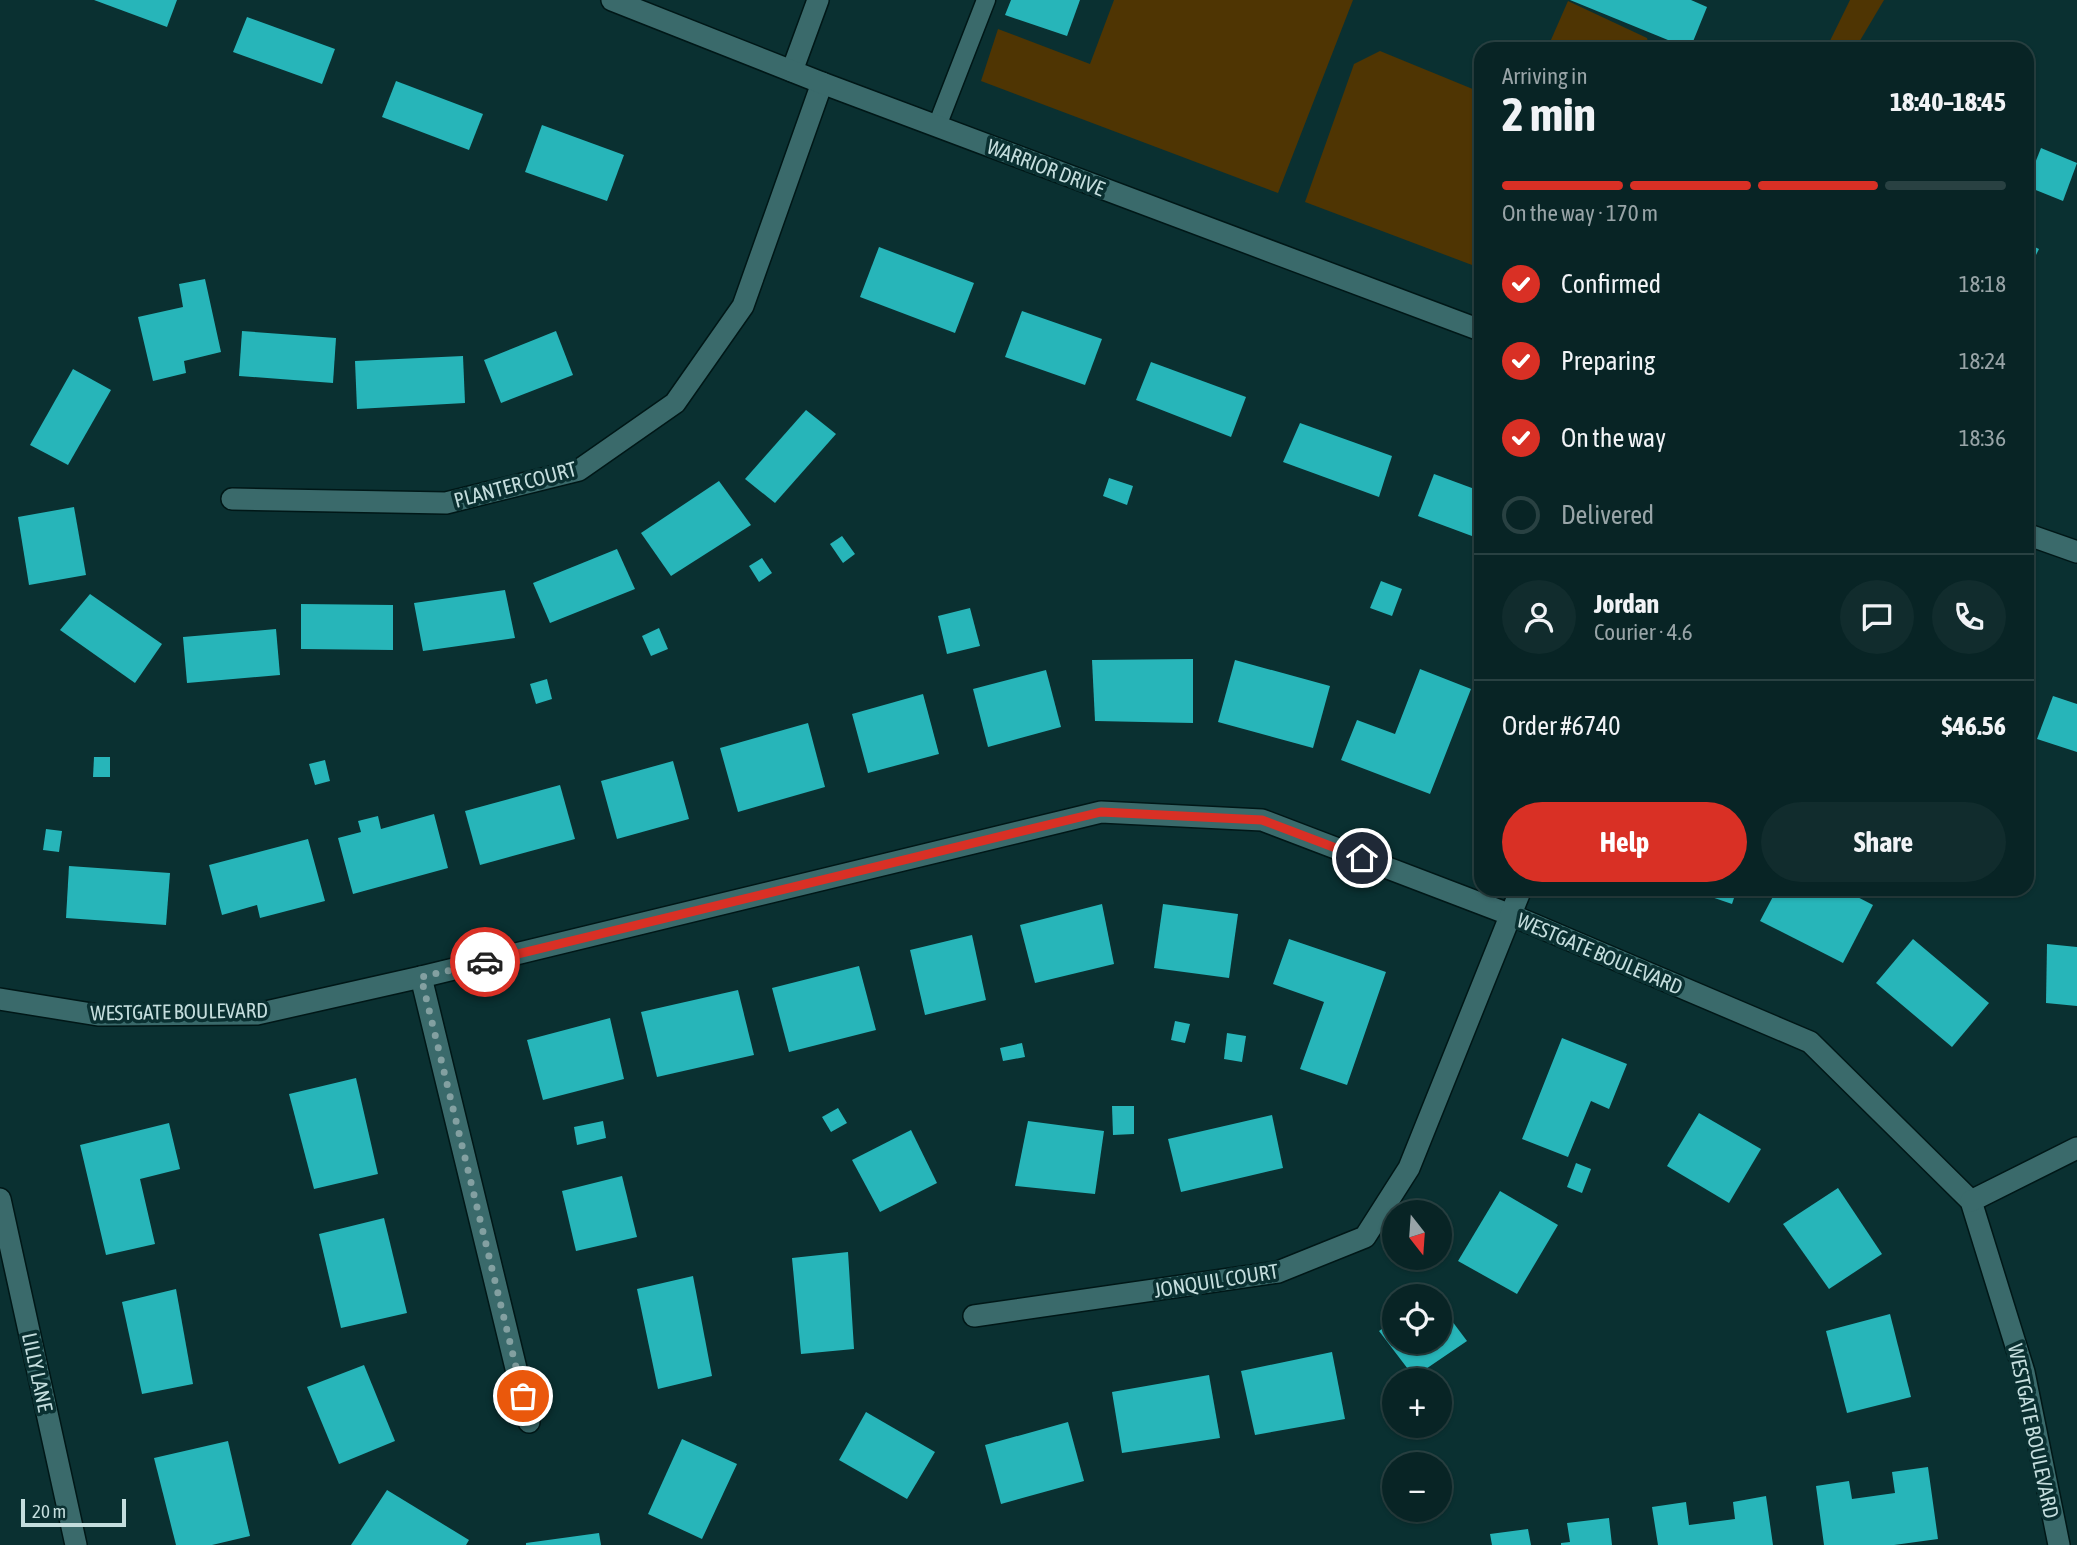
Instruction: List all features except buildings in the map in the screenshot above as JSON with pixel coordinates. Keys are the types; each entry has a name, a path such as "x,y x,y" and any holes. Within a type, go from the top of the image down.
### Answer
{"street":[{"name":"WARRIOR DRIVE","path":"612,0 821,83 1474,328"},
{"path":"792,71 818,0"},
{"name":"PLANTER COURT","path":"232,499 446,503 579,470 675,403 743,306 821,83"},
{"path":"2034,537 2077,552"},
{"name":"WESTGATE BOULEVARD","path":"0,999 98,1015 257,1014 421,977 1101,812 1262,820 1511,915 1810,1042 1971,1201 2024,1372 2059,1545"},
{"name":"JONQUIL COURT","path":"974,1316 1279,1272 1365,1237 1409,1168 1518,896"},
{"path":"421,977 529,1422"},
{"path":"1971,1201 2077,1149"},
{"name":"LILLY LANE","path":"0,1199 76,1545"}],"lane":[{"path":"937,126 986,0"}],"shaded area":[{"path":"1114,0 1353,0 1278,193 981,81 998,29 1090,64"},
{"path":"1850,0 1884,0 1859,42 1829,42"},
{"path":"1568,1 1647,38 1648,42 1550,42"},
{"path":"1380,51 1474,90 1474,266 1305,202 1354,64"}],"way so far":[{"path":"485,962 421,977 523,1396"}],"route":[{"path":"485,962 1101,812 1262,820 1362,858"}]}
